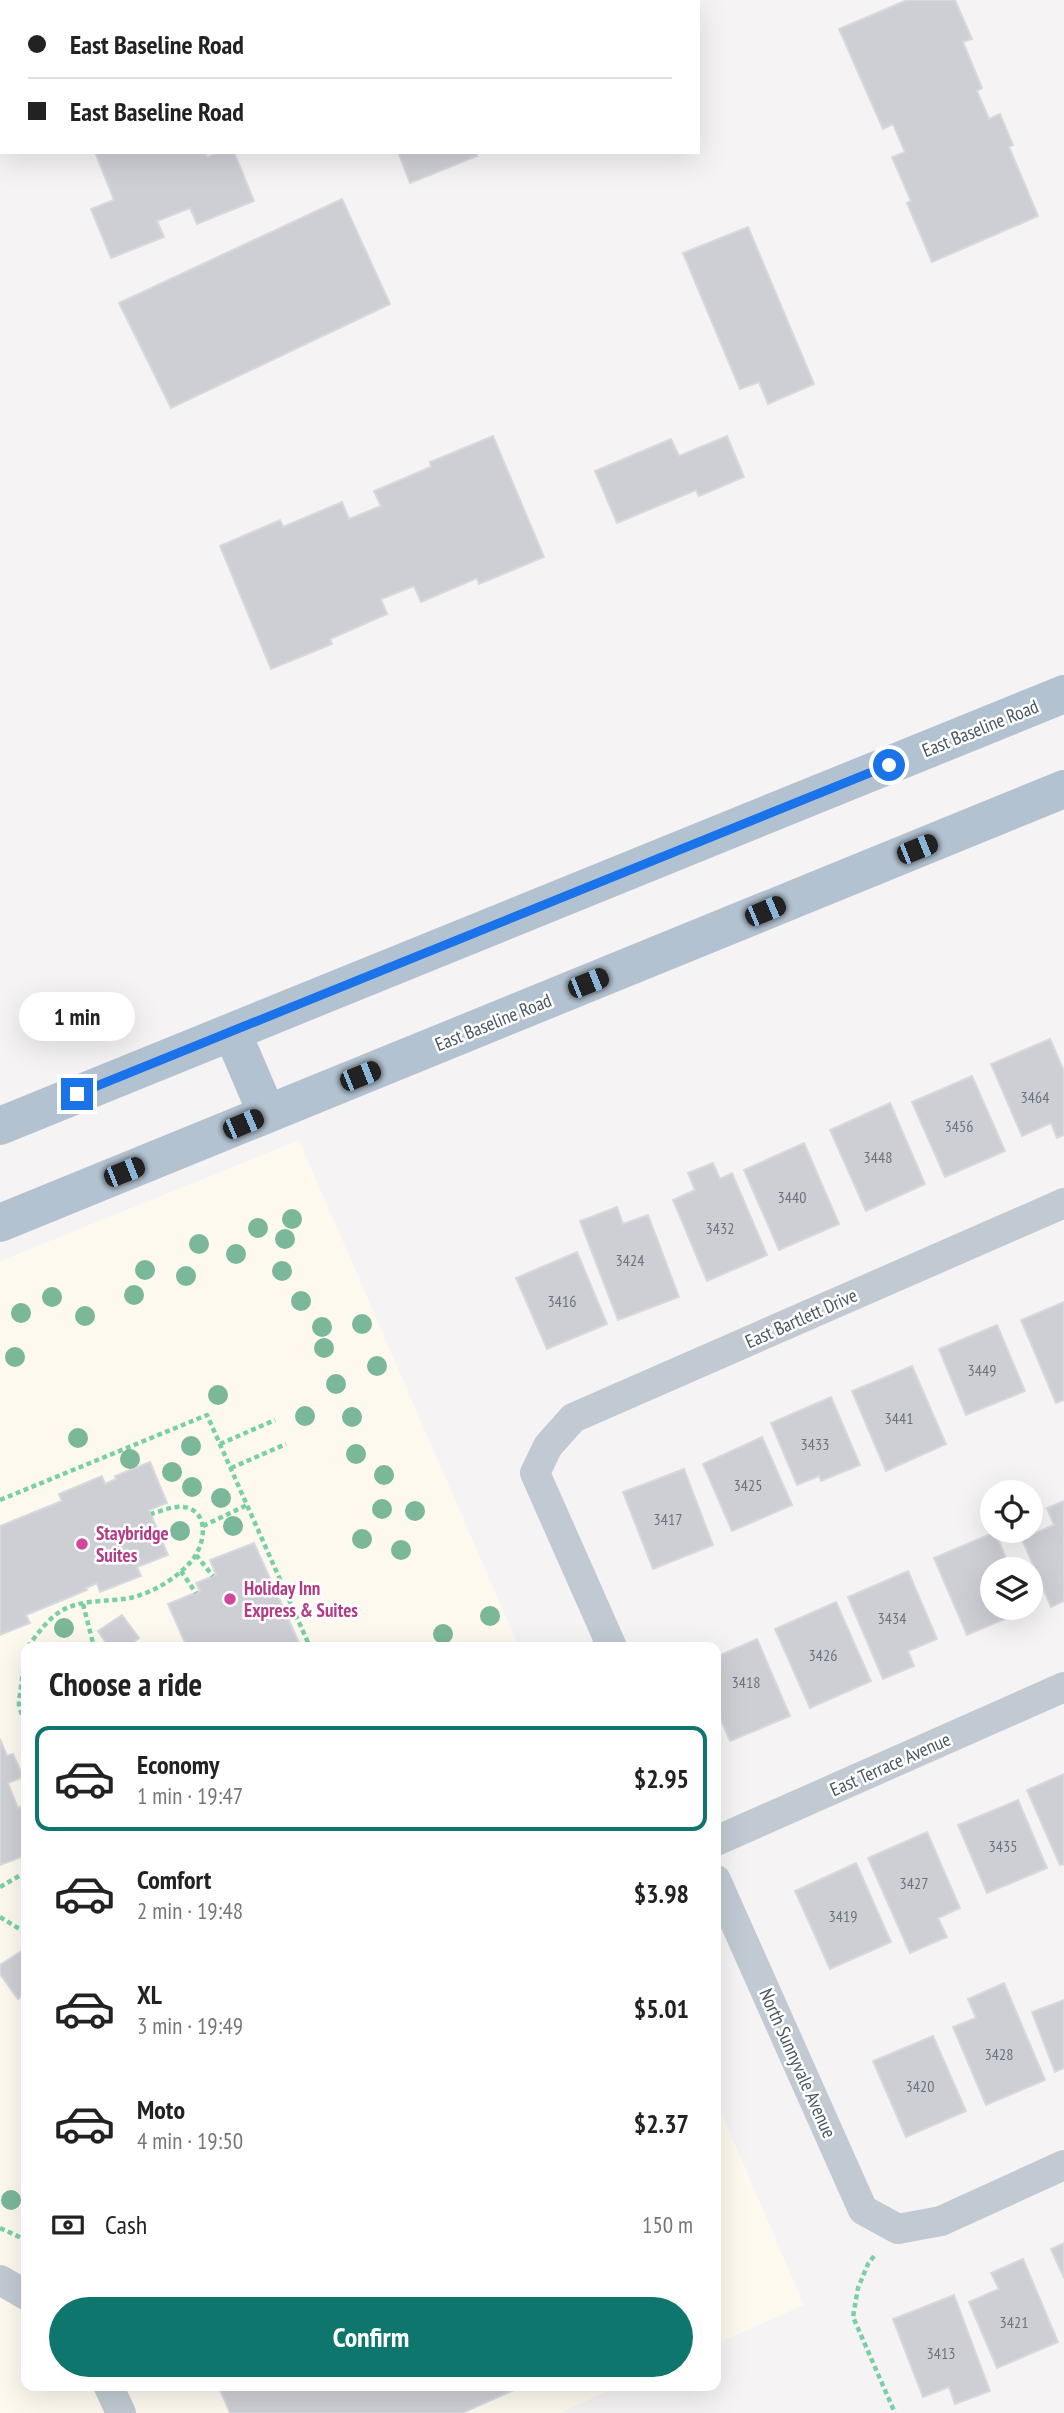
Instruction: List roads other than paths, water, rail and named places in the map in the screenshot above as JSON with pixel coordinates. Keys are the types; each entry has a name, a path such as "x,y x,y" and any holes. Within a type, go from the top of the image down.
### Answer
{"main road":[{"name":"East Baseline Road","path":"0,1126 1064,694"},
{"name":"East Baseline Road","path":"0,1223 1064,789"},
{"path":"232,1032 267,1114"}],"street":[{"name":"East Bartlett Drive","path":"610,1642 535,1473 548,1446 573,1418 1064,1203"},
{"name":"East Terrace Avenue","path":"721,1839 1064,1688"},
{"name":"North Sunnyvale Avenue","path":"721,1891 863,2210 898,2229 941,2221 1064,2165"},
{"path":"0,2280 21,2292"},
{"path":"111,2391 121,2413"}],"place":[{"name":"Staybridge Suites","path":"82,1544"},
{"name":"Holiday Inn Express & Suites","path":"230,1599"}]}
